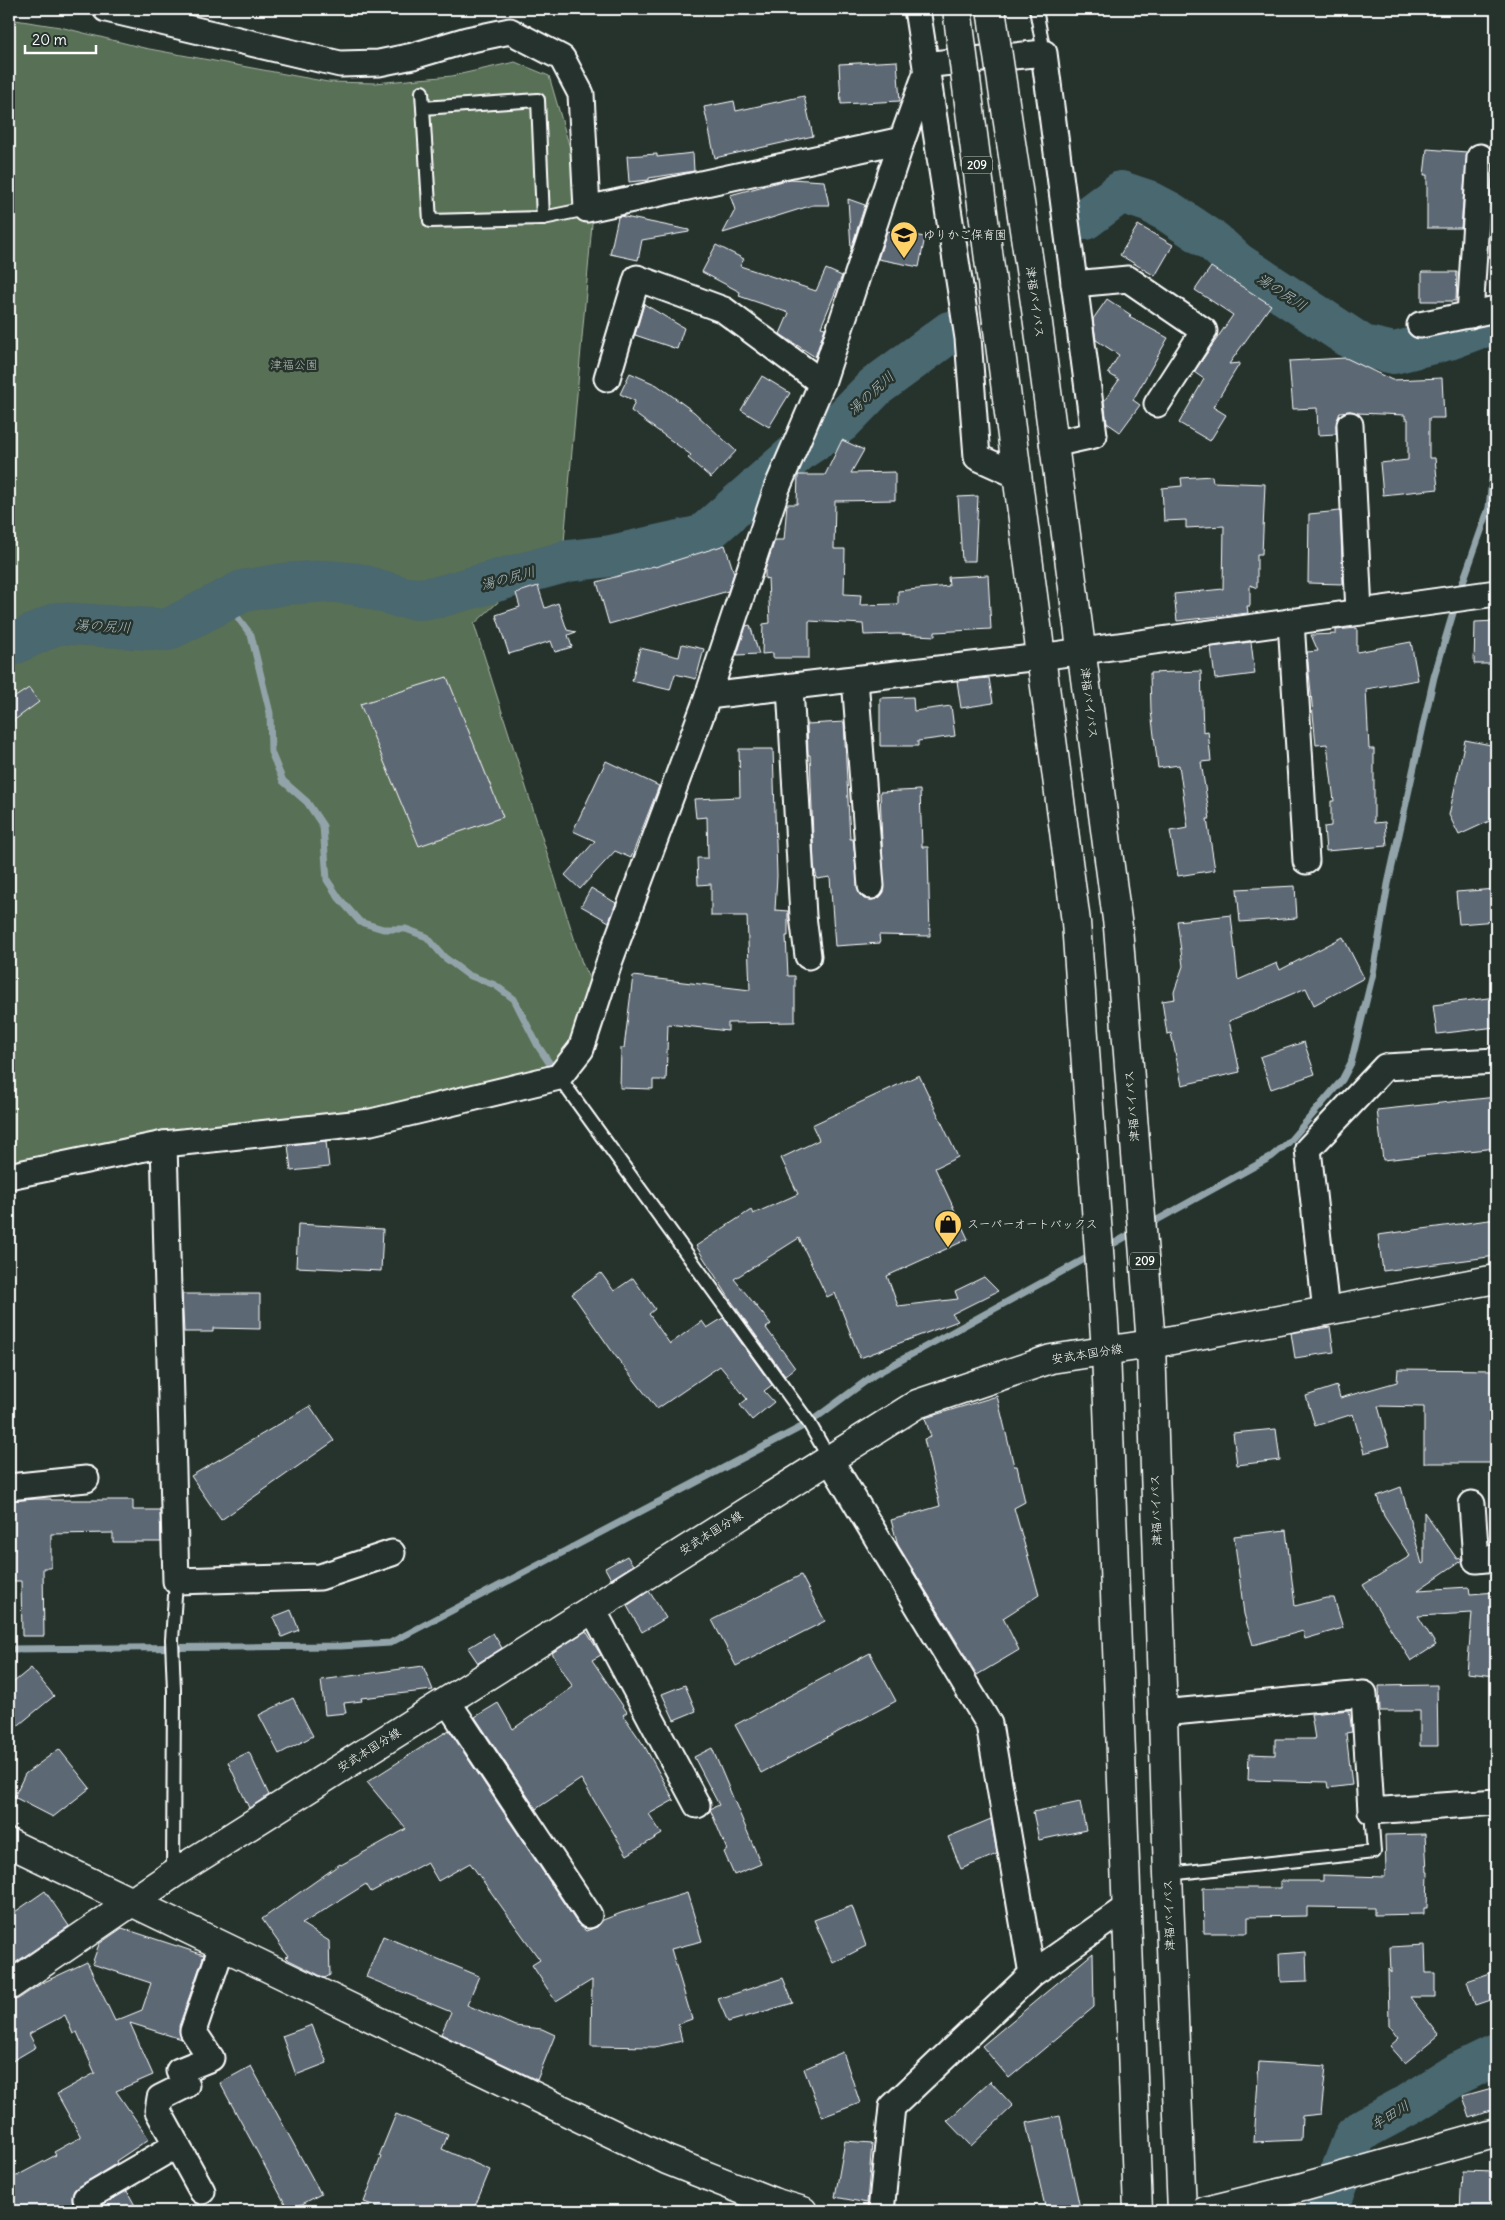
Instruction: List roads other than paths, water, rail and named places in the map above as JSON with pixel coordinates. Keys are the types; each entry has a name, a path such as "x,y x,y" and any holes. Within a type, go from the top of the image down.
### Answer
{"main road":[{"name":"209","path":"957,9 1076,922 1106,1351 1138,2211"},
{"name":"津福バイパス","path":"991,9 1037,316 1053,444 1083,651 1118,927 1151,1344 1162,1712 1182,2211"},
{"name":"安武本国分線","path":"9,1986 173,1874 917,1404 1051,1359 1151,1344 1496,1279"},
{"path":"9,1843 667,2160 773,2202 803,2211"},
{"path":"1205,2211 1303,2187 1496,2132"}],"street":[{"path":"106,9 340,64 379,63 510,31 562,58 582,94 588,209 902,140"},
{"path":"918,9 968,338 977,457 1017,475"},
{"path":"9,1176 164,1144 371,1122 559,1077 581,1049 610,960 708,696 776,488 822,383 902,140 927,71 932,64 1044,52 1094,435 1053,444"},
{"path":"1470,315 1480,156"},
{"path":"607,378 638,278 724,310 822,383"},
{"path":"1074,284 1128,279 1204,331 1157,404"},
{"path":"1420,324 1496,309"},
{"path":"1350,424 1359,612"},
{"path":"708,696 1040,657 1496,593"},
{"path":"1291,622 1306,860"},
{"path":"855,680 871,886"},
{"path":"790,687 803,916 808,956"},
{"path":"1326,1312 1308,1149 1385,1067 1496,1061"},
{"path":"164,1144 176,1581 320,1577 392,1553"},
{"path":"829,1458 989,1724 1032,1974"},
{"path":"9,1487 86,1479"},
{"path":"1472,1504 1476,1560 1496,1558"},
{"path":"592,1608 697,1806"},
{"path":"1162,1712 1364,1694 1371,1811 1496,1802"},
{"path":"447,1701 589,1915"},
{"path":"881,2211 892,2107 1032,1974 1127,1907"},
{"path":"202,2191 158,2111 160,2098 186,2085 179,2071 211,2058 193,2031 222,1946"},
{"path":"86,2198 177,2145"}],"lane":[{"path":"1036,9 1044,52"},
{"path":"422,92 430,221 544,218 588,209"},
{"path":"423,108 538,100 544,218"},
{"path":"559,1077 809,1423 829,1458"},
{"path":"173,1874 174,1690 172,1640 176,1581"},
{"path":"1168,1874 1374,1852 1371,1811"}],"waterway":[{"name":"湯の尻川","path":"1085,219 1121,192 1148,201 1169,212 1214,242 1237,263 1363,346 1394,353 1449,339 1478,328 1496,325"},
{"name":"湯の尻川","path":"9,646 58,623 167,630 243,591 284,584 326,581 357,584 401,597 417,599 438,597 568,561 611,556 702,536 801,449 841,422 875,387 950,332"},
{"path":"1459,593 1489,508 1496,444"},
{"path":"227,598 235,614 251,635 270,713 271,752 283,781 307,802 323,826 327,880 339,898 360,922 383,929 406,929 427,937 444,957 468,975 495,985 514,999 538,1046 556,1073"},
{"path":"1148,1225 1271,1157 1289,1142 1342,1080 1351,1063 1373,973 1388,884 1434,677 1456,603"},
{"path":"1104,1249 1136,1231"},
{"path":"9,1649 341,1646 390,1643 809,1423 874,1375 1092,1255"},
{"name":"牟田川","path":"1326,2211 1355,2136 1459,2073 1496,2055"}],"place":[{"name":"ゆりかご保育園","path":"904,259"},
{"name":"スーパーオートバックス","path":"948,1248"}],"park label":[{"name":"津福公園","path":"294,365"}]}
